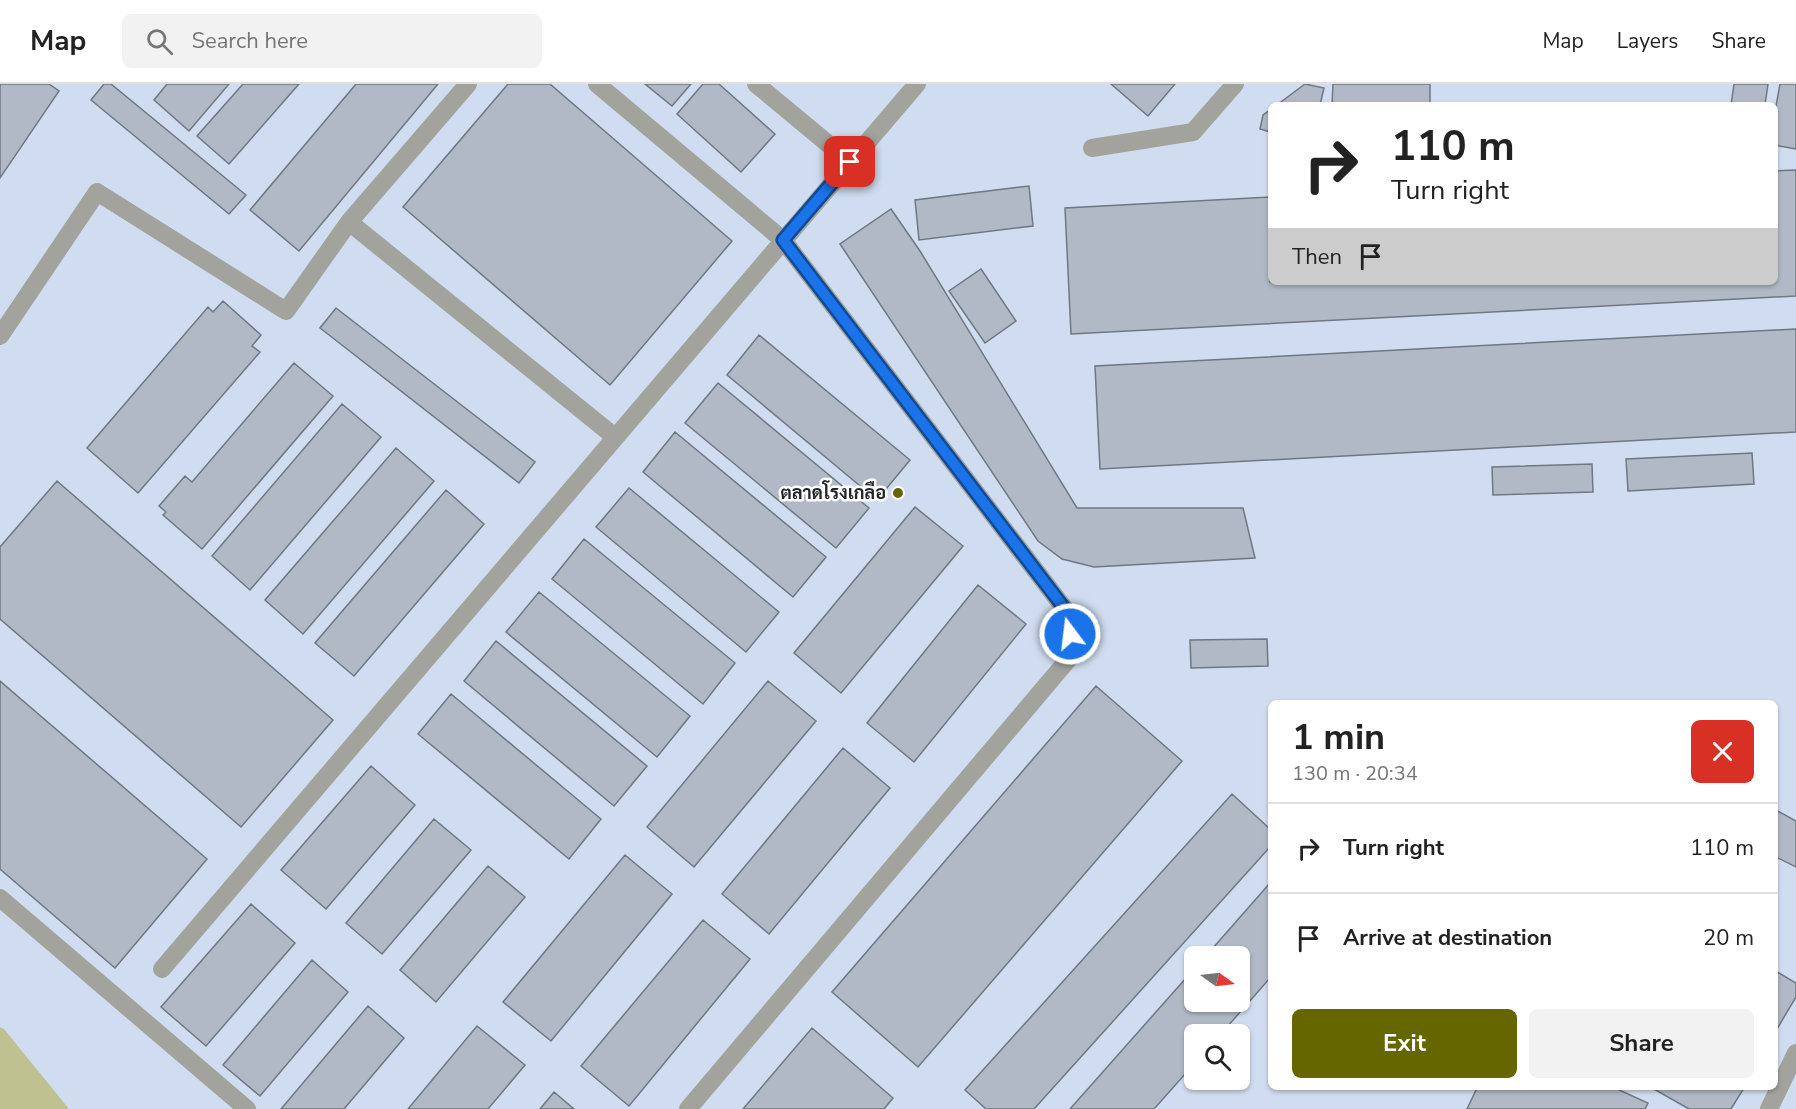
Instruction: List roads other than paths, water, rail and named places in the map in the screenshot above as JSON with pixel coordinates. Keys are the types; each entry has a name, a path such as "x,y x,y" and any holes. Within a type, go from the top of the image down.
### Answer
{"lane":[{"path":"0,336 97,192 286,311 349,222 468,84"},
{"path":"597,84 783,240 1068,613 1072,655 688,1109"},
{"path":"756,84 850,162"},
{"path":"1092,148 1193,132 1235,84"},
{"path":"162,969 850,162 909,87"},
{"path":"349,222 615,436"},
{"path":"0,898 246,1109"},
{"path":"1769,1109 1796,1053"}],"place":[{"name":"ตลาดโรงเกลือ","path":"898,493"}]}
